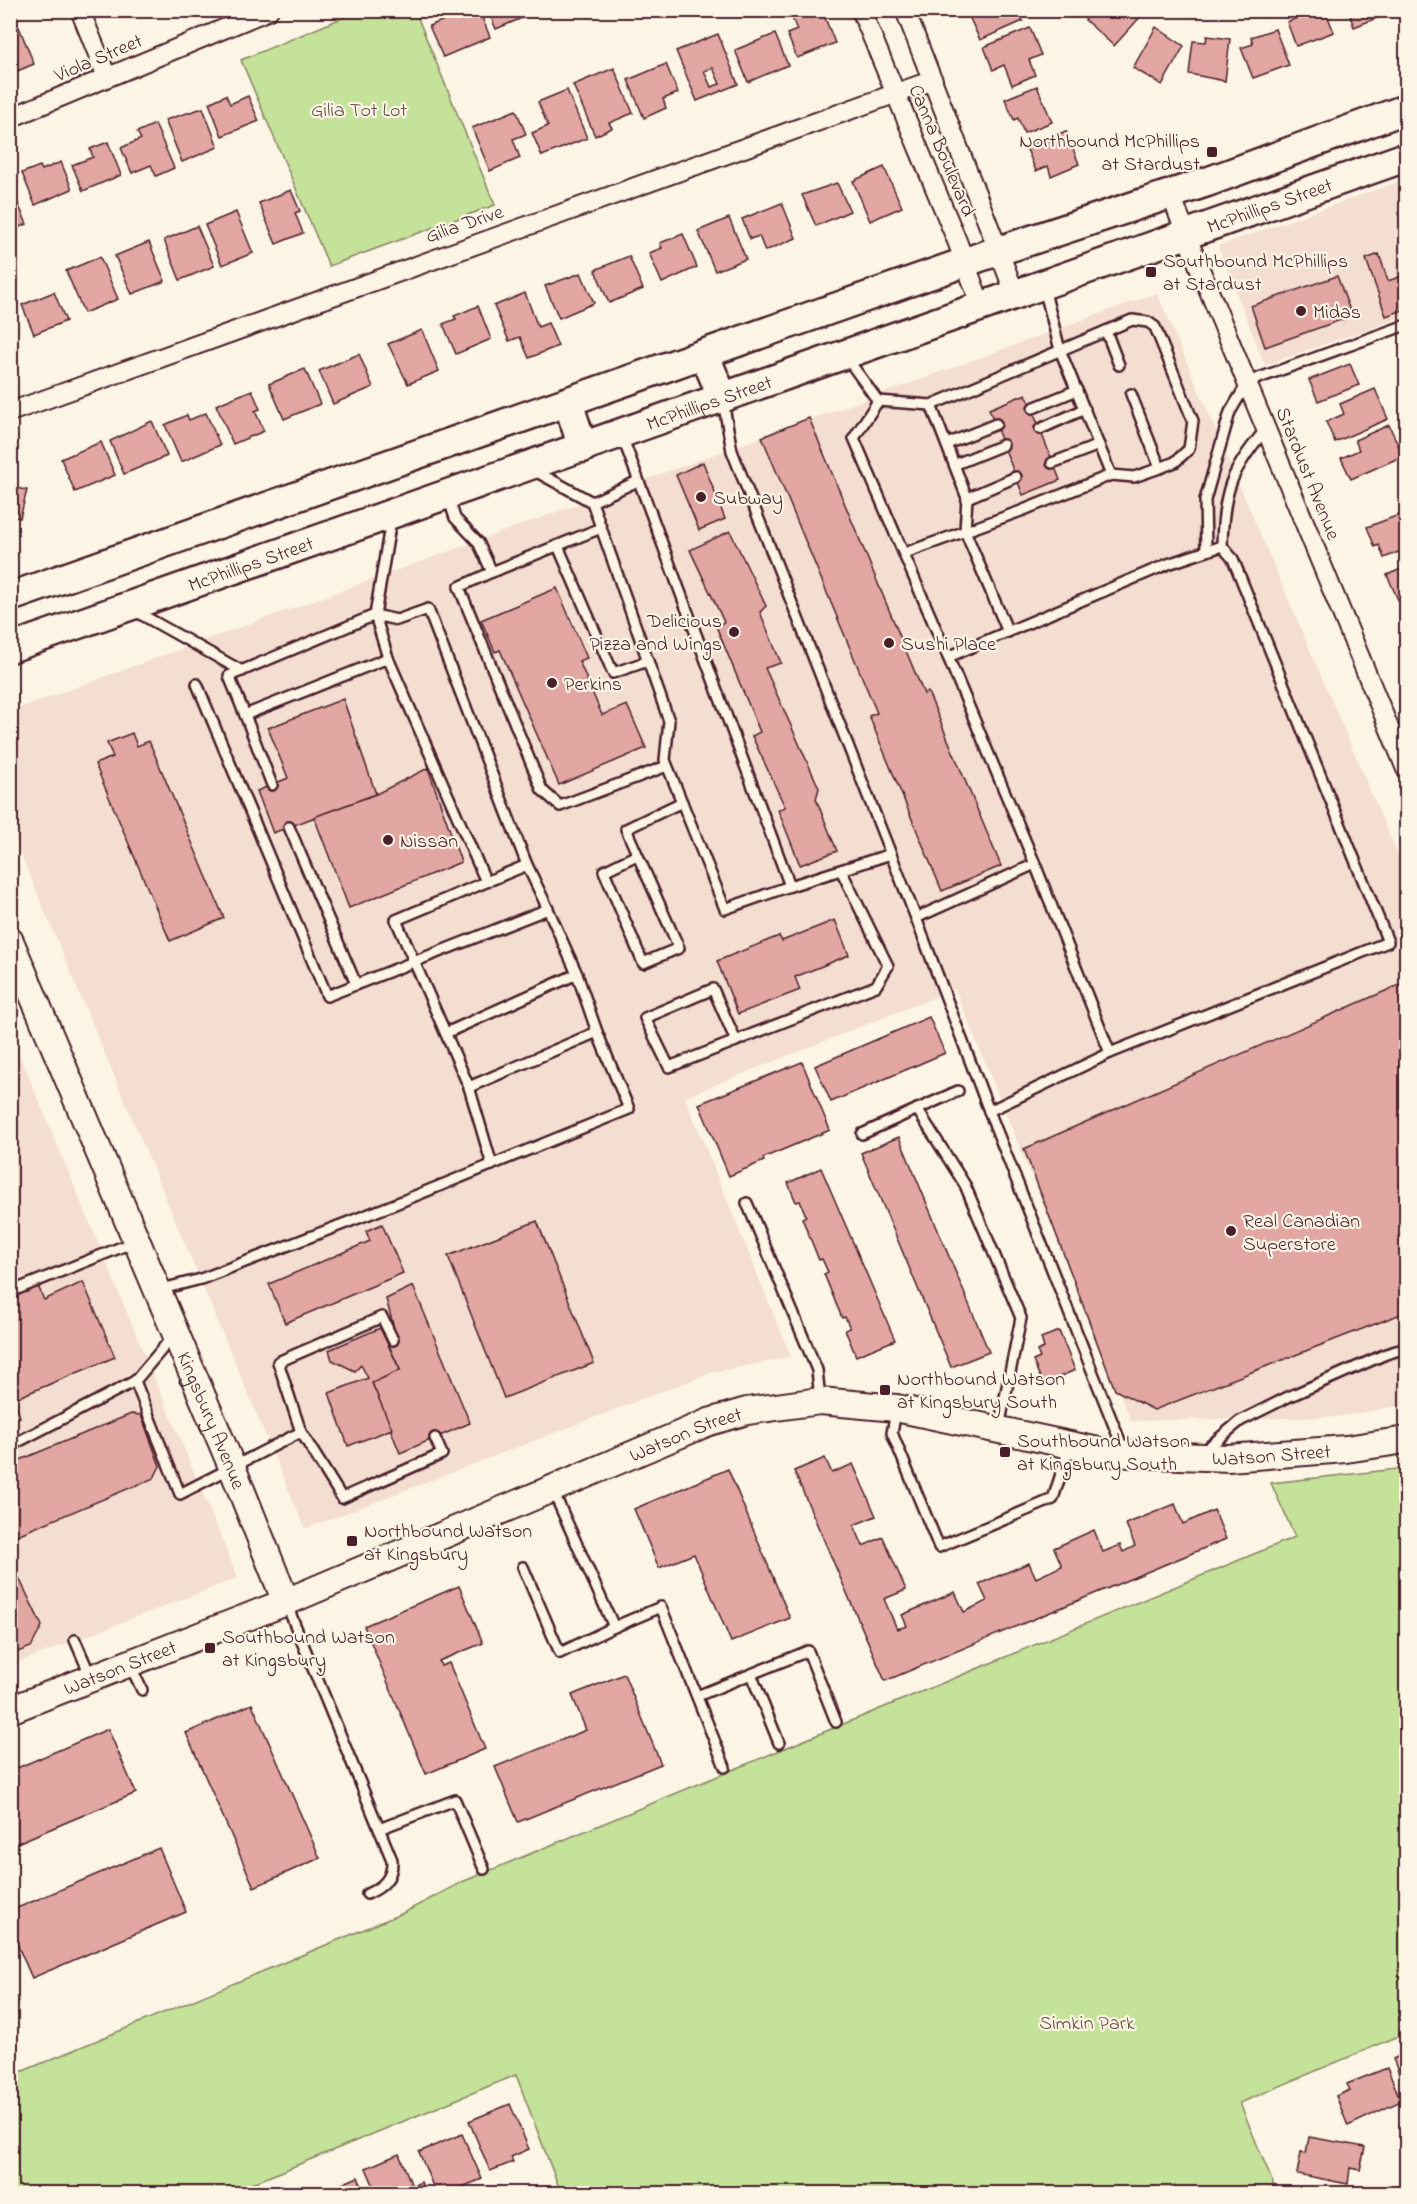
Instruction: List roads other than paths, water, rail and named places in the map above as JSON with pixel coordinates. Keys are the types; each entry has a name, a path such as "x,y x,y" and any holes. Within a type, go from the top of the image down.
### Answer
{"main road":[{"path":"10,597 964,263 1172,194 1407,109"},
{"name":"McPhillips Street","path":"10,648 1407,157"},
{"path":"704,354 723,398"},
{"path":"568,402 583,448"}],"street":[{"path":"80,10 107,77"},
{"name":"Viola Street","path":"10,118 107,77 232,18 269,10"},
{"name":"Canna Boulevard","path":"861,10 982,308"},
{"name":"Canna Boulevard","path":"905,10 1016,296"},
{"name":"Gilia Drive","path":"10,412 933,80"},
{"name":"Stardust Avenue","path":"1172,194 1186,235 1407,769"},
{"name":"Kingsbury Avenue","path":"10,941 232,1467 286,1602"},
{"name":"Watson Street","path":"10,1710 286,1602 709,1422 747,1411 820,1401 896,1408 1108,1453 1228,1458 1346,1449 1407,1440"}],"lane":[{"path":"1044,286 1060,350 1111,474"},
{"path":"845,356 878,401 931,405 1132,320 1148,322 1155,327 1193,421 1189,449 1175,462 1134,477 1111,474 905,553"},
{"path":"1206,549 1205,500 1230,412 1248,382 1407,325"},
{"path":"1106,331 1119,365"},
{"path":"1033,408 1077,390"},
{"path":"1131,394 1160,468"},
{"path":"723,398 732,452 1125,1453"},
{"path":"878,401 854,438 905,553 1035,864 1110,1053"},
{"path":"931,405 956,464 967,498 965,531 1008,632"},
{"path":"1040,429 1085,409"},
{"path":"947,444 996,424"},
{"path":"989,1111 1110,1053 1388,942 1233,559 1222,546 1224,499 1233,475 1246,452 1266,428"},
{"path":"621,434 790,886"},
{"path":"956,464 1003,445"},
{"path":"1052,462 1099,445"},
{"path":"528,467 592,501 669,721 665,760 725,909 891,854"},
{"path":"967,498 1016,477"},
{"path":"592,501 638,481"},
{"path":"447,495 454,518 478,542 492,572"},
{"path":"392,514 375,615 388,658 486,882"},
{"path":"601,528 459,587 542,790 560,806 667,766"},
{"path":"558,546 613,673 648,661"},
{"path":"948,657 1206,549 1222,546"},
{"path":"127,607 161,623 242,671"},
{"path":"157,1290 201,1279 629,1109 597,1032 577,974 527,865 428,609 397,621 375,615 229,676 272,784"},
{"path":"245,715 388,658"},
{"path":"197,684 327,996 548,909"},
{"path":"637,855 604,871 643,963 679,948 626,830 682,802"},
{"path":"289,827 356,984"},
{"path":"916,918 1035,864"},
{"path":"492,1165 470,1087 396,920 527,865"},
{"path":"736,1041 713,989 645,1018 669,1067 736,1041 876,986 888,966 841,870"},
{"path":"446,1033 577,974"},
{"path":"470,1087 597,1032"},
{"path":"862,1134 957,1091"},
{"path":"917,1109 964,1185 1021,1318 998,1430"},
{"path":"747,1203 818,1370 820,1401"},
{"path":"10,1292 136,1241"},
{"path":"393,1340 382,1317 278,1362 301,1432 342,1498 442,1454 435,1438"},
{"path":"10,1446 135,1381 175,1333"},
{"path":"1198,1456 1240,1421 1310,1387 1407,1348"},
{"path":"135,1381 180,1494 202,1485 301,1432"},
{"path":"896,1408 892,1433 939,1546 1053,1499 1070,1445"},
{"path":"552,1489 614,1627"},
{"path":"523,1567 560,1653 661,1607 725,1767"},
{"name":"Kingsbury Avenue","path":"286,1602 379,1829 392,1869 384,1883 367,1894"},
{"path":"75,1641 91,1678"},
{"path":"697,1696 808,1651 836,1722"},
{"path":"129,1663 142,1690"},
{"path":"751,1674 779,1743"},
{"path":"379,1829 455,1800 484,1869"}],"place":[{"name":"Northbound McPhillips at Stardust","path":"1212,152"},
{"name":"Southbound McPhillips at Stardust","path":"1151,272"},
{"name":"Midas","path":"1301,311"},
{"name":"Subway","path":"701,497"},
{"name":"Delicious Pizza and Wings","path":"734,632"},
{"name":"Sushi Place","path":"889,643"},
{"name":"Perkins","path":"552,683"},
{"name":"Nissan","path":"388,840"},
{"name":"Real Canadian Superstore","path":"1231,1231"},
{"name":"Northbound Watson at Kingsbury South","path":"885,1390"},
{"name":"Southbound Watson at Kingsbury South","path":"1005,1452"},
{"name":"Northbound Watson at Kingsbury","path":"352,1541"},
{"name":"Southbound Watson at Kingsbury","path":"210,1648"}],"park label":[{"name":"Gilia Tot Lot","path":"359,109"},
{"name":"Simkin Park","path":"1087,2022"}]}
